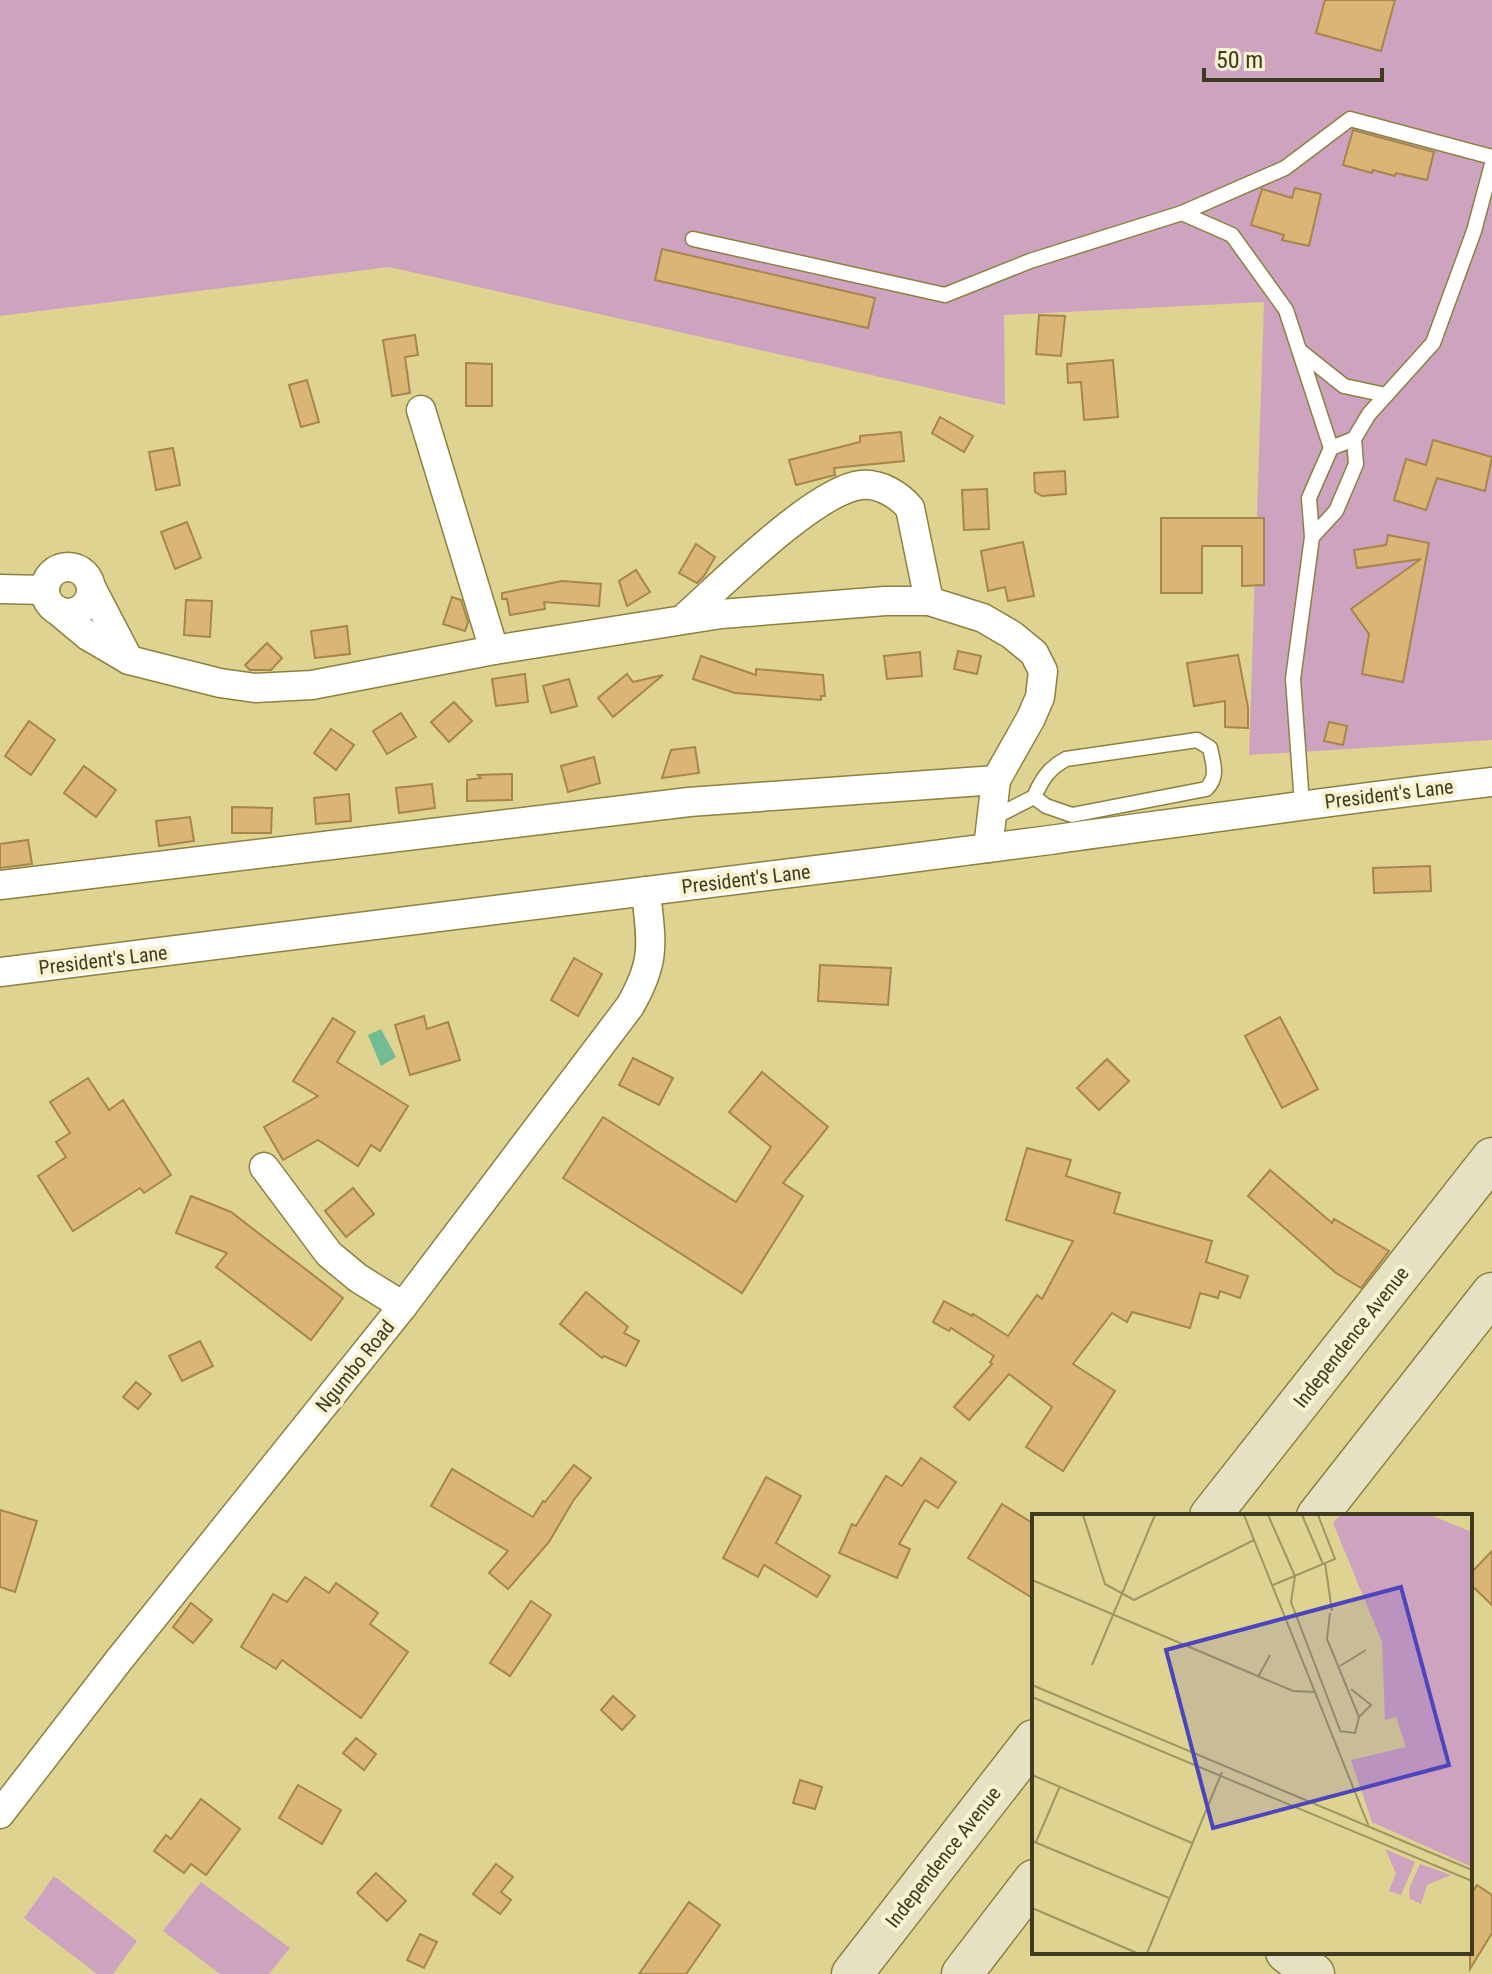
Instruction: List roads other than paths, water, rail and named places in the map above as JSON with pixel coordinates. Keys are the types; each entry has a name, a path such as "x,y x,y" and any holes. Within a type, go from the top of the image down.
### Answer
{"main road":[{"name":"Independence Avenue","path":"1212,1514 1492,1158"},
{"path":"1319,1514 1492,1293"},
{"name":"Independence Avenue","path":"852,1974 1031,1749"},
{"path":"962,1974 1032,1883"},
{"path":"1289,1954 1314,1974"}],"street":[{"path":"421,410 494,650"},
{"path":"683,619 814,506 862,485 900,496 910,508 929,601"},
{"path":"129,660 88,578 80,569 68,566 56,570 48,578 51,600 88,636 129,660 220,683 255,688 312,685 494,650 683,619 885,601 929,601 983,618 1012,635 1034,653 1043,671 1040,697 1031,718 996,780 988,848"},
{"path":"0,589 51,600 69,613 80,610 89,601 92,589"},
{"path":"0,885 689,802 996,780"},
{"name":"President's Lane","path":"0,972 337,932 1302,804 1492,782"},
{"name":"Ngumbo Road","path":"0,1814 129,1647 403,1306 630,1006 645,980 651,956 646,891"},
{"path":"264,1167 329,1254 358,1278 403,1306"}],"lane":[{"path":"693,239 945,295 1030,261 1182,213 1285,168 1350,119 1492,157"},
{"path":"1312,537 1336,511 1356,464 1354,439 1369,414 1433,343 1474,231 1492,164"},
{"path":"1182,213 1232,235 1286,310 1331,448 1309,498 1312,537 1293,679 1302,804"},
{"path":"1300,351 1344,386 1386,395"},
{"path":"1331,448 1354,439"},
{"path":"991,819 1034,797 1052,767 1066,759 1197,740 1210,748 1215,774 1206,789 1072,815 1046,806 1034,797"}]}
